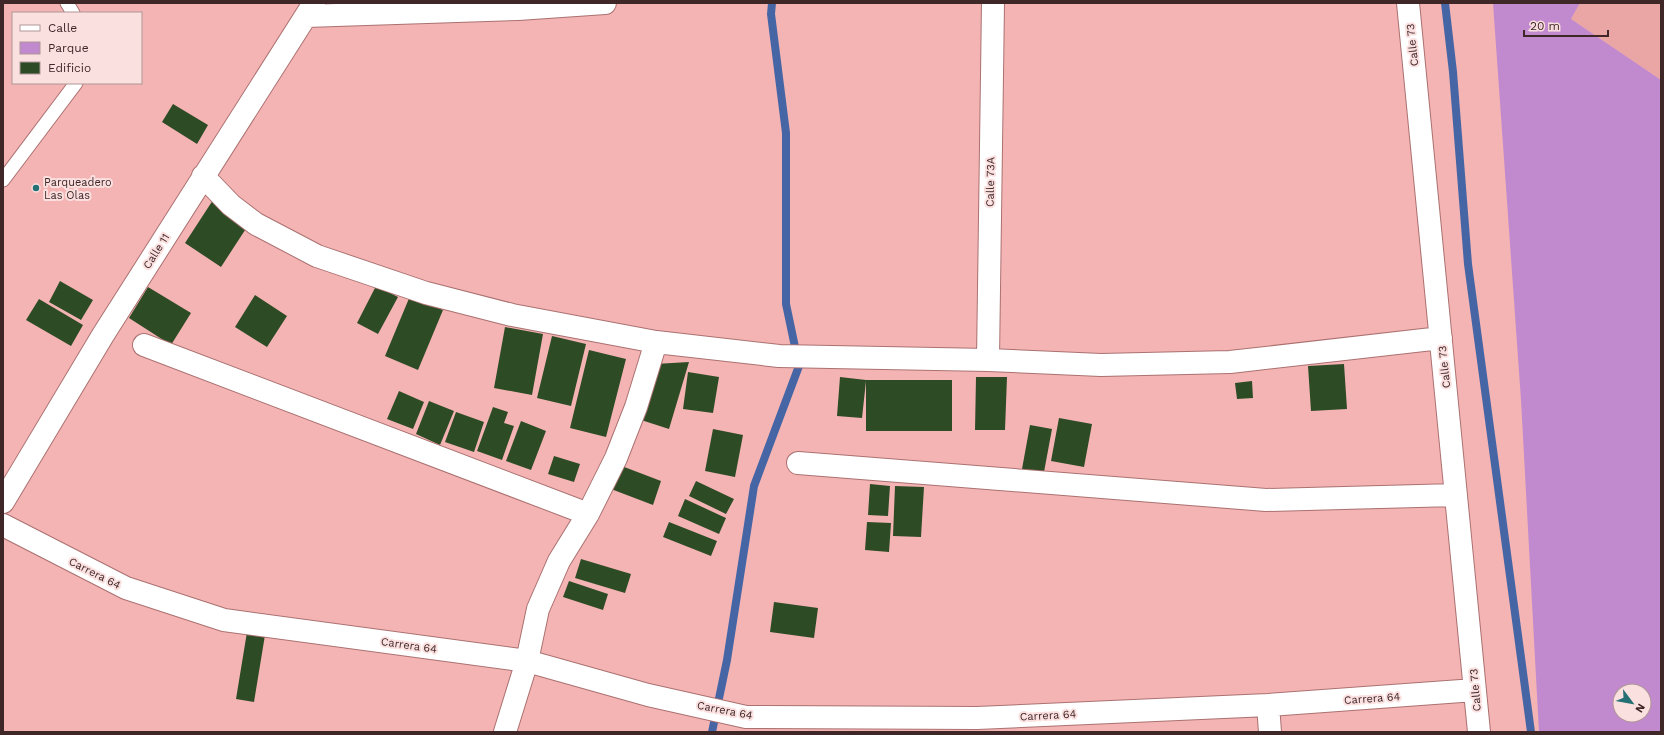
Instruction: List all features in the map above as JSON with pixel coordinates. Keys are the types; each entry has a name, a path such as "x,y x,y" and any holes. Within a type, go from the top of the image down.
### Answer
{"street":[{"path":"310,10 606,3"},
{"name":"Calle 73A","path":"988,360 993,3"},
{"name":"Calle 73","path":"1408,3 1479,732"},
{"name":"Calle 11","path":"3,502 103,335 310,10"},
{"path":"203,176 231,205 256,224 317,256 426,293 505,313 656,342 779,356 988,360 1101,365 1230,362 1441,338"},
{"path":"505,732 528,661 538,609 559,561 588,514 616,458 636,407 656,342"},
{"path":"144,345 588,514"},
{"path":"798,464 1266,500 1456,495"},
{"name":"Carrera 64","path":"3,525 126,588 224,620 528,661 648,695 746,717 978,725 1475,690"},
{"path":"1268,705 1270,732"}],"lane":[{"path":"67,3 72,12"},
{"path":"3,180 75,84"}],"shaded area":[{"path":"1580,3 1661,3 1661,80 1571,19"}],"green space":[{"path":"1493,3 1580,3 1571,19 1661,80 1661,732 1539,732 1521,400"}],"building":[{"path":"173,104 208,125 197,144 162,122"},
{"path":"213,200 249,224 221,267 185,243"},
{"path":"60,281 93,300 81,320 49,302"},
{"path":"376,286 398,297 378,334 357,323"},
{"path":"148,287 191,313 171,345 129,318"},
{"path":"255,295 287,316 267,347 235,327"},
{"path":"410,296 443,310 418,370 385,356"},
{"path":"39,299 83,325 71,346 26,320"},
{"path":"505,327 543,334 532,395 494,388"},
{"path":"552,336 586,344 571,406 537,398"},
{"path":"589,350 626,359 606,437 570,428"},
{"path":"689,362 669,429 638,419 655,364"},
{"path":"1344,364 1347,409 1311,411 1308,366"},
{"path":"688,372 719,377 713,413 683,409"},
{"path":"840,377 866,380 952,380 952,431 866,431 866,381 862,418 837,416"},
{"path":"976,377 1007,377 1005,430 975,430"},
{"path":"1252,381 1253,398 1237,399 1235,383"},
{"path":"399,391 424,402 413,429 387,419"},
{"path":"429,401 454,411 440,445 416,434"},
{"path":"493,407 508,412 504,423 514,426 502,460 477,451"},
{"path":"456,412 484,422 474,452 445,442"},
{"path":"1059,418 1092,424 1084,467 1051,461"},
{"path":"521,421 546,431 531,470 506,461"},
{"path":"1030,425 1052,429 1044,472 1022,469"},
{"path":"713,429 743,435 735,477 705,471"},
{"path":"554,456 580,464 574,482 548,474"},
{"path":"619,465 661,481 653,505 611,489"},
{"path":"696,481 734,499 726,514 689,496"},
{"path":"870,484 890,486 888,516 868,515"},
{"path":"895,486 924,487 921,537 893,536"},
{"path":"685,499 726,518 719,534 678,516"},
{"path":"669,522 717,541 711,556 663,537"},
{"path":"867,522 891,523 889,552 865,550"},
{"path":"581,559 631,574 625,593 575,578"},
{"path":"569,581 608,594 603,610 563,597"},
{"path":"774,602 818,608 814,638 770,632"},
{"path":"247,632 265,635 254,702 236,699"}],"waterway":[{"path":"712,732 727,660 754,486 799,366 786,304 786,133 771,14 772,3"},
{"path":"1445,3 1453,72 1468,264 1531,732"}],"place":[{"name":"Parqueadero Las Olas","path":"36,188"}]}
